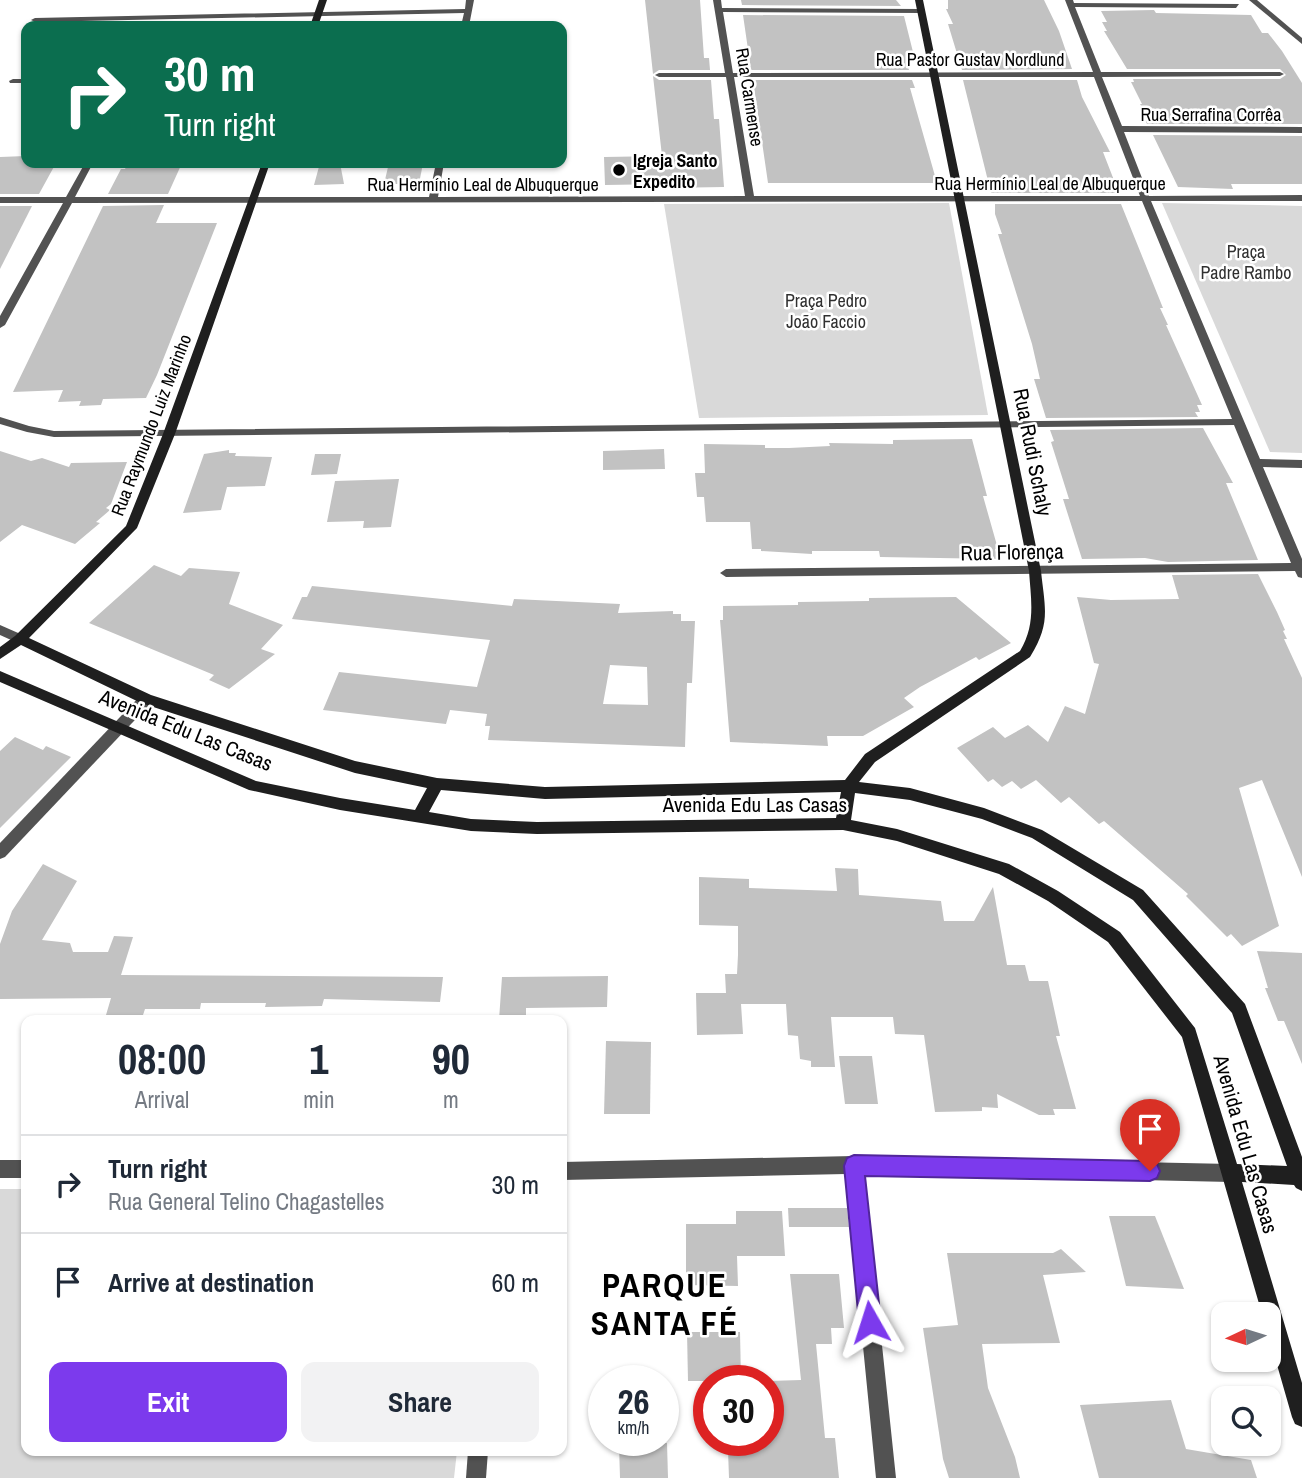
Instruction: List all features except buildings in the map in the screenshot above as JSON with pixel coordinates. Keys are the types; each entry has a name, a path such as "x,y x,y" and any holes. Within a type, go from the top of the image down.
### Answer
{"street":[{"path":"316,21 323,0"},
{"path":"466,21 470,0"},
{"name":"Rua Carmense","path":"717,0 750,200"},
{"path":"1253,0 1302,42"},
{"path":"1236,6 1071,3 1145,198 1301,571"},
{"path":"719,10 920,6"},
{"name":"Rua Rudi Schaly","path":"843,824 849,786 855,772 870,758 1025,654 1035,638 1038,618 1035,571 1007,425 920,6"},
{"path":"35,20 468,11"},
{"name":"Rua Pastor Gustav Nordlund","path":"659,75 1280,74"},
{"path":"13,81 21,80"},
{"name":"Rua Serrafina Corrêa","path":"1121,129 1302,130"},
{"path":"0,325 86,168"},
{"name":"Rua Raymundo Luiz Marinho","path":"0,654 20,639 131,528 169,434 264,168"},
{"path":"433,200 439,168"},
{"name":"Rua Hermínio Leal de Albuquerque","path":"0,200 1302,198"},
{"path":"0,420 54,434 1240,422"},
{"path":"1257,463 1302,464"},
{"name":"Rua Florença","path":"726,573 1301,571"},
{"name":"Avenida Edu Las Casas","path":"0,630 146,699 355,767 437,784 545,793 849,786 910,794 984,814 1037,834 1139,895 1239,1009 1301,1177"},
{"name":"Avenida Edu Las Casas","path":"0,676 254,786 418,818 471,825 537,828 843,824 897,835 1004,869 1054,896 1114,937 1189,1033 1302,1417"},
{"path":"0,853 146,699"},
{"path":"418,818 437,784"},
{"path":"567,1171 854,1166 1231,1173 1301,1177"},
{"path":"854,1166 886,1478"},
{"path":"0,1169 21,1169"},
{"path":"475,1478 477,1456"}],"green space":[{"name":"Praça Pedro João Faccio","path":"949,203 988,415 699,418 664,204"},
{"name":"Praça Padre Rambo","path":"1162,203 1302,206 1302,453 1270,452"},
{"path":"0,1189 21,1189 21,1456 456,1456 454,1478 0,1478"}],"place":[{"name":"Igreja Santo Expedito","path":"619,170"}],"district":[{"name":"PARQUE SANTA FÉ","path":"665,1304"}],"route":[{"path":"870,1322 854,1166 1150,1171"}]}
